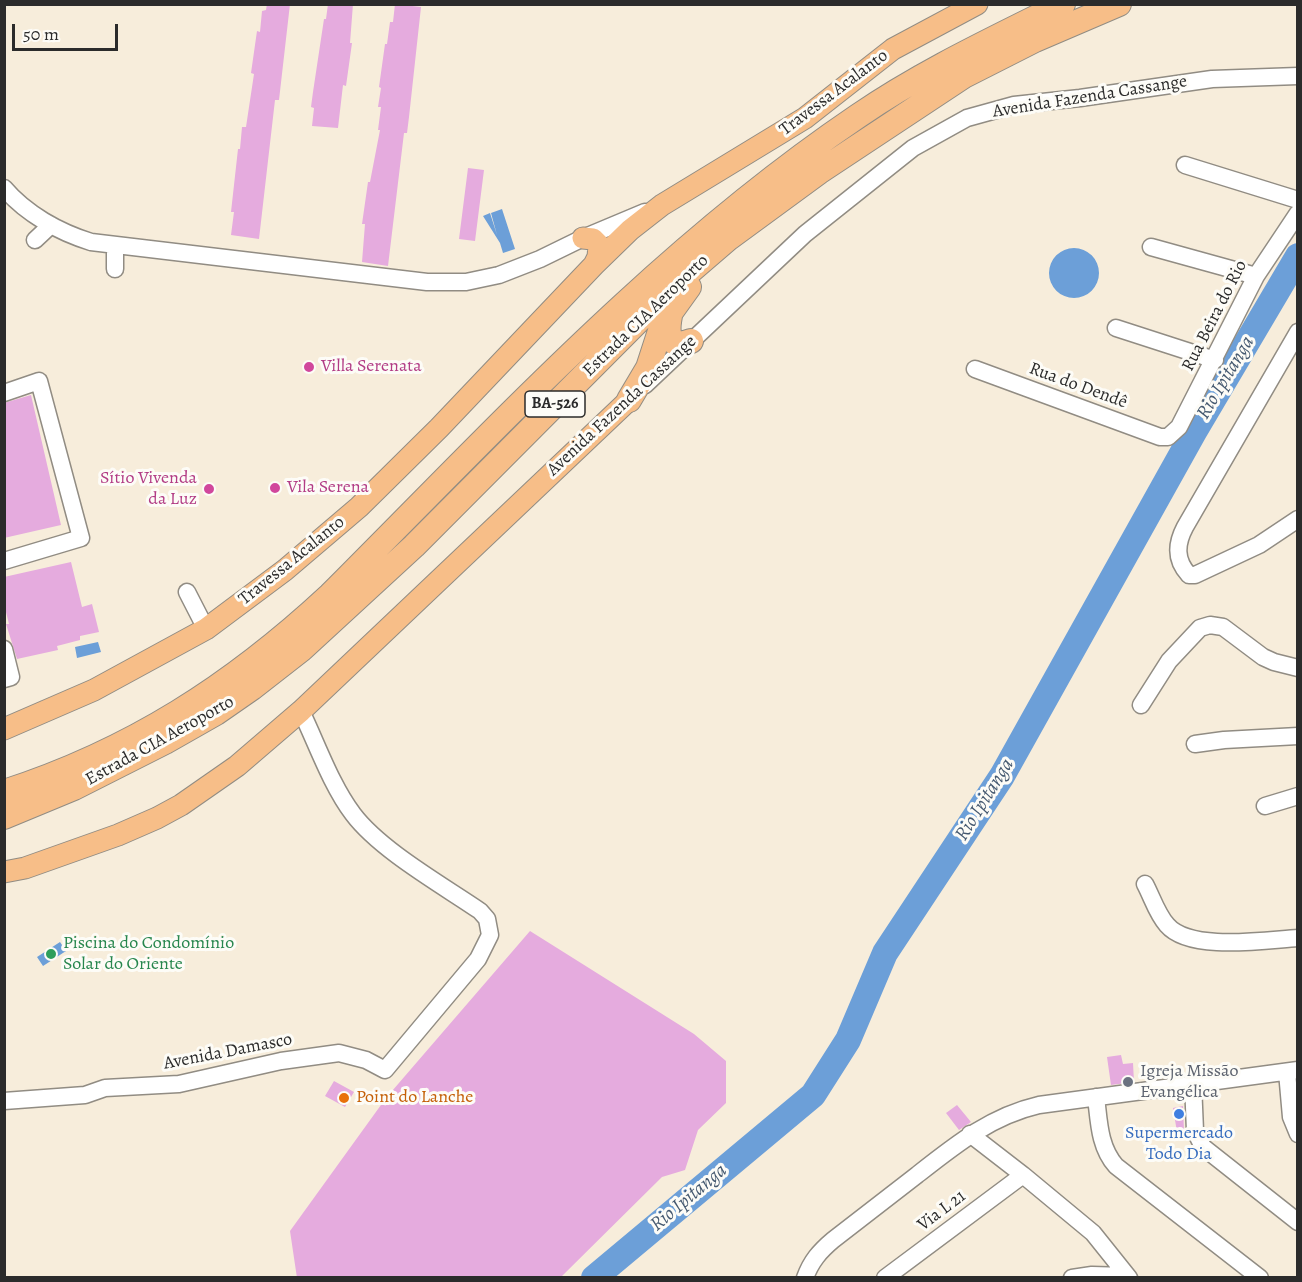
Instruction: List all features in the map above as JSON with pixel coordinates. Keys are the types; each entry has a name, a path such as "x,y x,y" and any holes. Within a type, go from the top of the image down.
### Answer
{"highway":[{"name":"Estrada CIA Aeroporto","path":"4,792 77,766 152,729 216,689 287,635 330,596 608,318 732,211 857,116 902,88 1063,4"},
{"name":"Estrada CIA Aeroporto","path":"4,817 74,788 165,742 216,713 252,688 294,655 414,546 672,288 729,238 846,154 964,76 1035,40 1119,4"},
{"path":"629,400 648,368 660,331 671,311 729,238"},
{"path":"671,311 669,334 672,340 682,345 691,342"}],"main road":[{"name":"Travessa Acalanto","path":"4,729 94,690 206,629 285,570 358,507 439,428 619,240 662,205 805,118 893,49 977,4"},
{"path":"583,238 593,239 599,245 598,257 594,265"},
{"name":"Avenida Fazenda Cassange","path":"4,872 25,868 107,839 157,818 181,805 237,766 301,711 629,400"}],"street":[{"name":"Avenida Fazenda Cassange","path":"629,400 805,234 913,147 967,118 1014,105 1212,79 1298,76"},
{"path":"1185,165 1298,200"},
{"name":"Travessa Acalanto","path":"4,188 22,205 79,238 115,246 165,245 427,282 466,282 499,275 662,205"},
{"name":"Rua Beira do Rio","path":"1168,437 1179,427 1256,276 1298,213"},
{"path":"35,240 43,216"},
{"path":"115,246 115,269"},
{"path":"1151,247 1256,276"},
{"path":"1116,328 1215,360"},
{"path":"1298,332 1181,534 1177,549 1185,570 1192,575 1207,571 1258,545 1298,519"},
{"name":"Rua do Dendê","path":"975,369 1160,437 1168,437"},
{"path":"4,393 39,381 81,538 4,561"},
{"path":"187,592 206,629"},
{"path":"1141,705 1169,661 1200,628 1210,625 1223,627 1263,657 1298,668"},
{"path":"4,649 10,677 4,679"},
{"name":"Avenida Damasco","path":"4,1101 84,1095 112,1087 163,1086 281,1061 339,1053 366,1060 385,1070 478,959 490,935 487,920 480,911 391,850 352,814 339,793 301,711"},
{"path":"1195,744 1298,736"},
{"path":"1265,807 1298,796"},
{"path":"1145,884 1166,924 1173,932 1188,938 1218,942 1298,938"},
{"path":"805,1278 810,1264 819,1252 970,1134 1021,1109 1096,1096 1292,1071 1291,1117 1298,1134"},
{"path":"1193,1083 1195,1131 1203,1147 1298,1222"},
{"path":"1096,1096 1102,1143 1109,1158 1116,1166 1260,1278"},
{"path":"970,1134 1023,1174 1093,1233 1128,1277"},
{"name":"Via L 21","path":"885,1278 1023,1174"},
{"path":"1072,1278 1092,1275 1128,1277"}],"water":[{"path":"502,209 515,249 503,253 500,243 483,216 490,213 497,235 491,213"},
{"path":"1069,248 1079,248 1092,255 1099,268 1099,278 1092,291 1079,298 1069,298 1060,294 1053,287 1049,278 1049,268 1053,259 1060,252"},
{"path":"98,642 101,652 77,658 75,647"},
{"name":"Piscina do Condomínio Solar do Oriente","path":"60,942 66,951 43,966 37,957"}],"building":[{"path":"267,4 290,4 279,100 275,100 259,239 231,235 234,212 231,212 238,149 240,149 242,127 246,127 254,74 251,73 257,31 260,32 262,11 266,10"},
{"path":"328,4 353,4 350,43 352,43 346,86 343,85 338,128 312,126 314,108 311,107"},
{"path":"395,4 421,7 407,133 404,133 388,266 362,262 365,224 362,224 368,182 370,182 380,130 378,130 381,107 378,107 381,88 379,87 385,44 387,44 390,22 393,22"},
{"path":"468,168 484,170 475,241 459,239"},
{"path":"31,395 61,525 4,538 4,403"},
{"path":"71,562 82,607 92,604 99,632 80,636 80,640 57,646 58,650 17,659 6,624 9,624 4,604 4,577"},
{"path":"530,931 694,1034 726,1061 726,1103 698,1130 685,1170 662,1177 560,1278 297,1278 290,1231 386,1098"},
{"path":"1121,1055 1123,1064 1133,1063 1134,1082 1111,1085 1107,1057"},
{"path":"334,1081 354,1092 345,1107 325,1096"},
{"path":"957,1105 971,1122 959,1130 946,1113"},
{"path":"1183,1106 1184,1131 1177,1132 1173,1108"}],"waterway":[{"name":"Rio Ipitanga","path":"594,1278 813,1095 848,1040 885,953 1002,776 1194,432 1298,256"}],"place":[{"name":"Villa Serenata","path":"309,367"},
{"name":"Vila Serena","path":"275,488"},
{"name":"Sítio Vivenda da Luz","path":"209,489"},
{"name":"Piscina do Condomínio Solar do Oriente","path":"51,954"},
{"name":"Igreja Missão Evangélica","path":"1128,1082"},
{"name":"Point do Lanche","path":"344,1098"},
{"name":"Supermercado Todo Dia","path":"1179,1114"}]}
